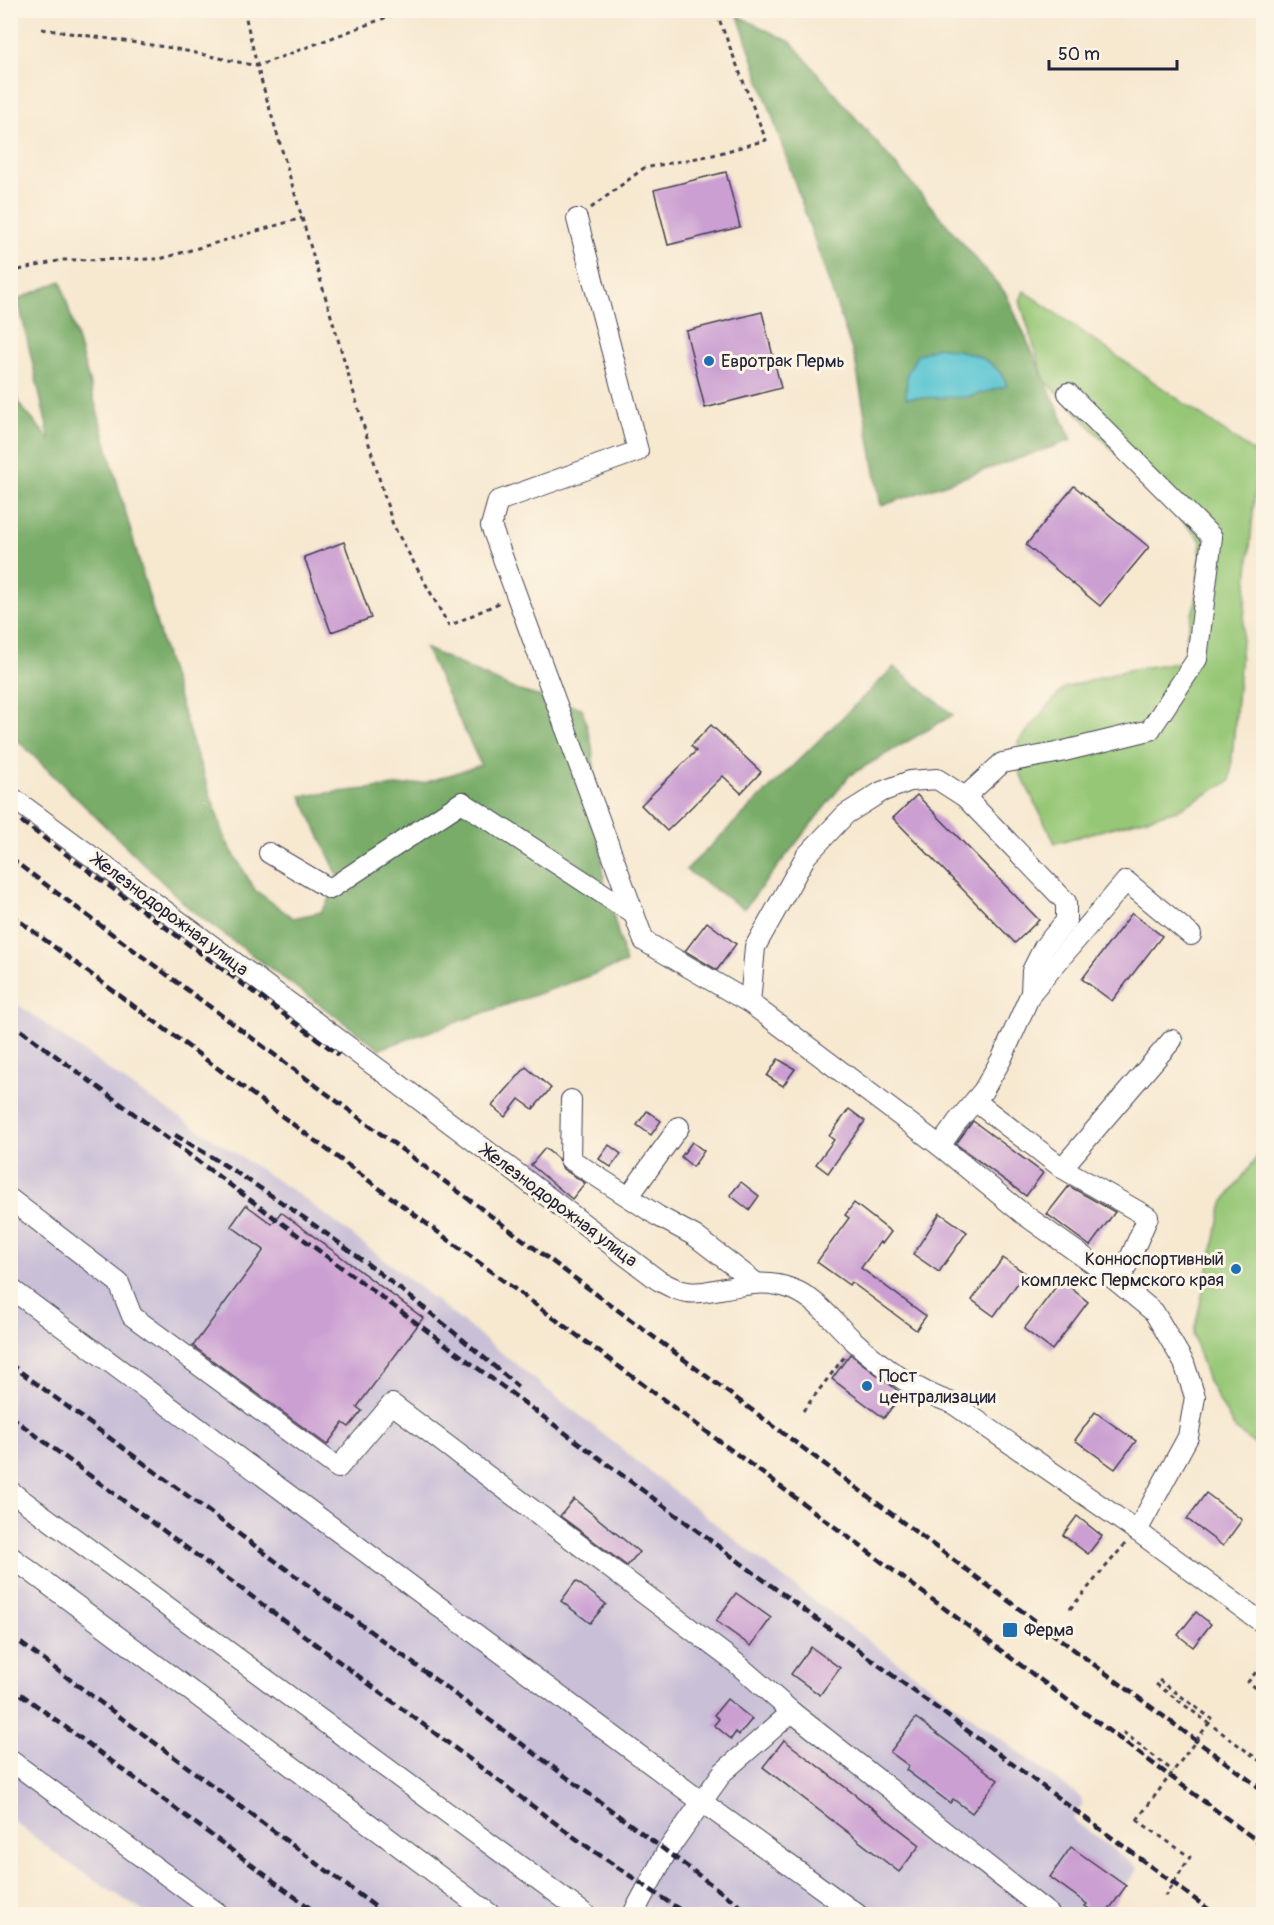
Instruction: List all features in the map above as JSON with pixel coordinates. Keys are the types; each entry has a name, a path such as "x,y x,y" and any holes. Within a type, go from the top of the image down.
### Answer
{"street":[{"path":"577,219 638,451 498,501 491,526 644,941 750,1003 940,1146 1022,1213 1119,1283 1154,1312 1184,1363 1195,1397 1188,1437 1137,1531"},
{"path":"965,797 1002,763 1056,753 1149,730 1197,659 1212,537 1068,393"},
{"path":"750,1003 755,946 806,856 846,814 881,792 910,781 937,779 965,797 1066,902 1066,921 1044,947 1032,971 1031,993"},
{"name":"Железнодорожная улица","path":"10,796 658,1280 689,1293 756,1282 772,1283 795,1289 819,1306 855,1343 891,1373 933,1396 952,1403 1137,1531 1263,1624"},
{"path":"269,853 330,889 462,802 634,914"},
{"path":"940,1146 983,1091 1001,1060 1031,993 1126,881 1191,935"},
{"path":"1062,1168 1172,1040"},
{"path":"571,1100 570,1159 694,1236 756,1282"},
{"path":"975,1101 1062,1168 1148,1217 1119,1283"},
{"path":"628,1196 679,1127"},
{"path":"10,1199 119,1283 132,1316 338,1468 392,1404 736,1663 792,1712 1049,1914"},
{"path":"10,1288 702,1802 857,1914"},
{"path":"10,1491 585,1914"},
{"path":"10,1556 490,1914"},
{"path":"633,1914 667,1851 723,1773 792,1712"},
{"path":"10,1760 219,1914"}],"path":[{"path":"244,10 257,66 393,525 449,626 516,595"},
{"path":"42,29 172,48 257,66 406,10"},
{"path":"577,219 644,168 713,155 766,140 717,14 712,10"},
{"path":"10,272 62,260 160,259 302,218"},
{"path":"803,1411 855,1343"},
{"path":"1070,1609 1137,1531"},
{"path":"1256,1688 1248,1682 1263,1662"},
{"path":"1165,1896 1190,1857 1137,1820 1173,1771 1212,1719 1157,1682 1263,1764"},
{"path":"1123,1732 1173,1771"}],"shaded area":[{"path":"10,999 131,1086 298,1194 399,1271 773,1570 1081,1798 1083,1805 1072,1819 1138,1868 1106,1914 147,1914 64,1860 11,1819"}],"green space":[{"path":"738,16 791,42 1006,294 1072,440 881,506 855,359"},
{"path":"61,281 190,735 226,841 255,890 293,918 321,912 341,882 301,796 424,783 481,765 425,648 516,690 582,708 592,746 604,881 626,963 380,1049 191,910 11,734 10,375 20,405 50,440 18,299"},
{"path":"1024,291 1258,455 1230,781 1177,810 1055,843 1020,773 1019,741 1064,688 1128,670 1185,661 1186,636 1197,597 1201,540 1044,379 1020,301"},
{"path":"894,667 953,715 850,775 744,909 686,870"},
{"name":"Конноспортивный комплекс Пермского края","path":"1263,1149 1263,1451 1235,1429 1208,1381 1193,1336 1223,1203"}],"water":[{"path":"937,347 958,350 988,362 996,368 1007,386 967,397 906,398 907,374 917,355"}],"building":[{"path":"726,172 740,227 668,245 654,190"},
{"path":"762,312 781,388 705,408 686,331"},
{"path":"1074,486 1149,547 1100,606 1026,545"},
{"path":"344,542 371,618 331,632 304,557"},
{"path":"711,725 761,772 741,793 723,776 667,831 641,805 696,751 691,746"},
{"path":"917,795 1039,920 1015,943 893,818"},
{"path":"1132,913 1162,936 1112,1001 1082,979"},
{"path":"707,922 736,944 717,970 685,951"},
{"path":"778,1059 795,1069 783,1086 767,1076"},
{"path":"526,1067 551,1088 533,1109 519,1099 505,1117 492,1106"},
{"path":"849,1109 865,1121 828,1173 816,1164 834,1140 829,1136"},
{"path":"647,1111 661,1121 651,1135 637,1125"},
{"path":"973,1121 1043,1173 1026,1196 956,1144"},
{"path":"692,1142 704,1151 693,1167 681,1157"},
{"path":"609,1145 621,1154 611,1167 599,1159"},
{"path":"545,1148 558,1159 563,1169 585,1183 572,1199 531,1165"},
{"path":"741,1182 759,1196 749,1210 730,1195"},
{"path":"1069,1186 1115,1212 1090,1246 1047,1214"},
{"path":"854,1203 891,1232 882,1244 880,1242 861,1268 926,1316 916,1330 851,1282 849,1285 817,1262 849,1218 845,1215"},
{"path":"246,1205 272,1224 281,1212 423,1318 357,1407 362,1411 349,1427 343,1423 327,1445 193,1346 264,1250 231,1226"},
{"path":"940,1213 967,1232 939,1272 913,1254"},
{"path":"1003,1258 1025,1273 994,1316 972,1300"},
{"path":"1061,1280 1088,1302 1052,1350 1024,1329"},
{"name":"Пост централизации","path":"850,1354 902,1394 884,1418 832,1379"},
{"path":"1095,1412 1136,1441 1115,1469 1075,1440"},
{"path":"1206,1493 1242,1520 1223,1546 1187,1519"},
{"path":"574,1499 639,1552 627,1566 560,1516"},
{"path":"1077,1516 1102,1536 1088,1554 1063,1535"},
{"path":"576,1581 606,1604 590,1623 561,1601"},
{"path":"736,1593 771,1618 751,1646 716,1621"},
{"path":"1196,1612 1211,1624 1193,1647 1178,1635"},
{"path":"811,1647 840,1668 820,1695 791,1674"},
{"path":"727,1699 752,1719 739,1735 736,1732 731,1739 714,1725 719,1719 714,1715"},
{"path":"916,1718 998,1780 972,1813 953,1799 950,1803 906,1770 909,1766 890,1752"},
{"path":"784,1740 920,1845 899,1872 763,1767"},
{"path":"1071,1847 1126,1886 1106,1914 1096,1914 1085,1906 1087,1904 1050,1877"}],"railway":[{"path":"10,813 339,1055"},
{"path":"10,858 1264,1791"},
{"path":"10,914 1264,1846"},
{"path":"10,1022 1215,1914"},
{"path":"175,1135 265,1192 352,1253 437,1318 518,1387"},
{"path":"10,1364 751,1914"},
{"path":"10,1416 582,1843 686,1914"},
{"path":"10,1635 385,1914"},
{"path":"10,1686 318,1914"}],"place":[{"name":"Евротрак Пермь","path":"709,361"},
{"name":"Конноспортивный комплекс Пермского края","path":"1236,1269"},
{"name":"Пост централизации","path":"867,1386"},
{"name":"Ферма","path":"1010,1630"}]}
